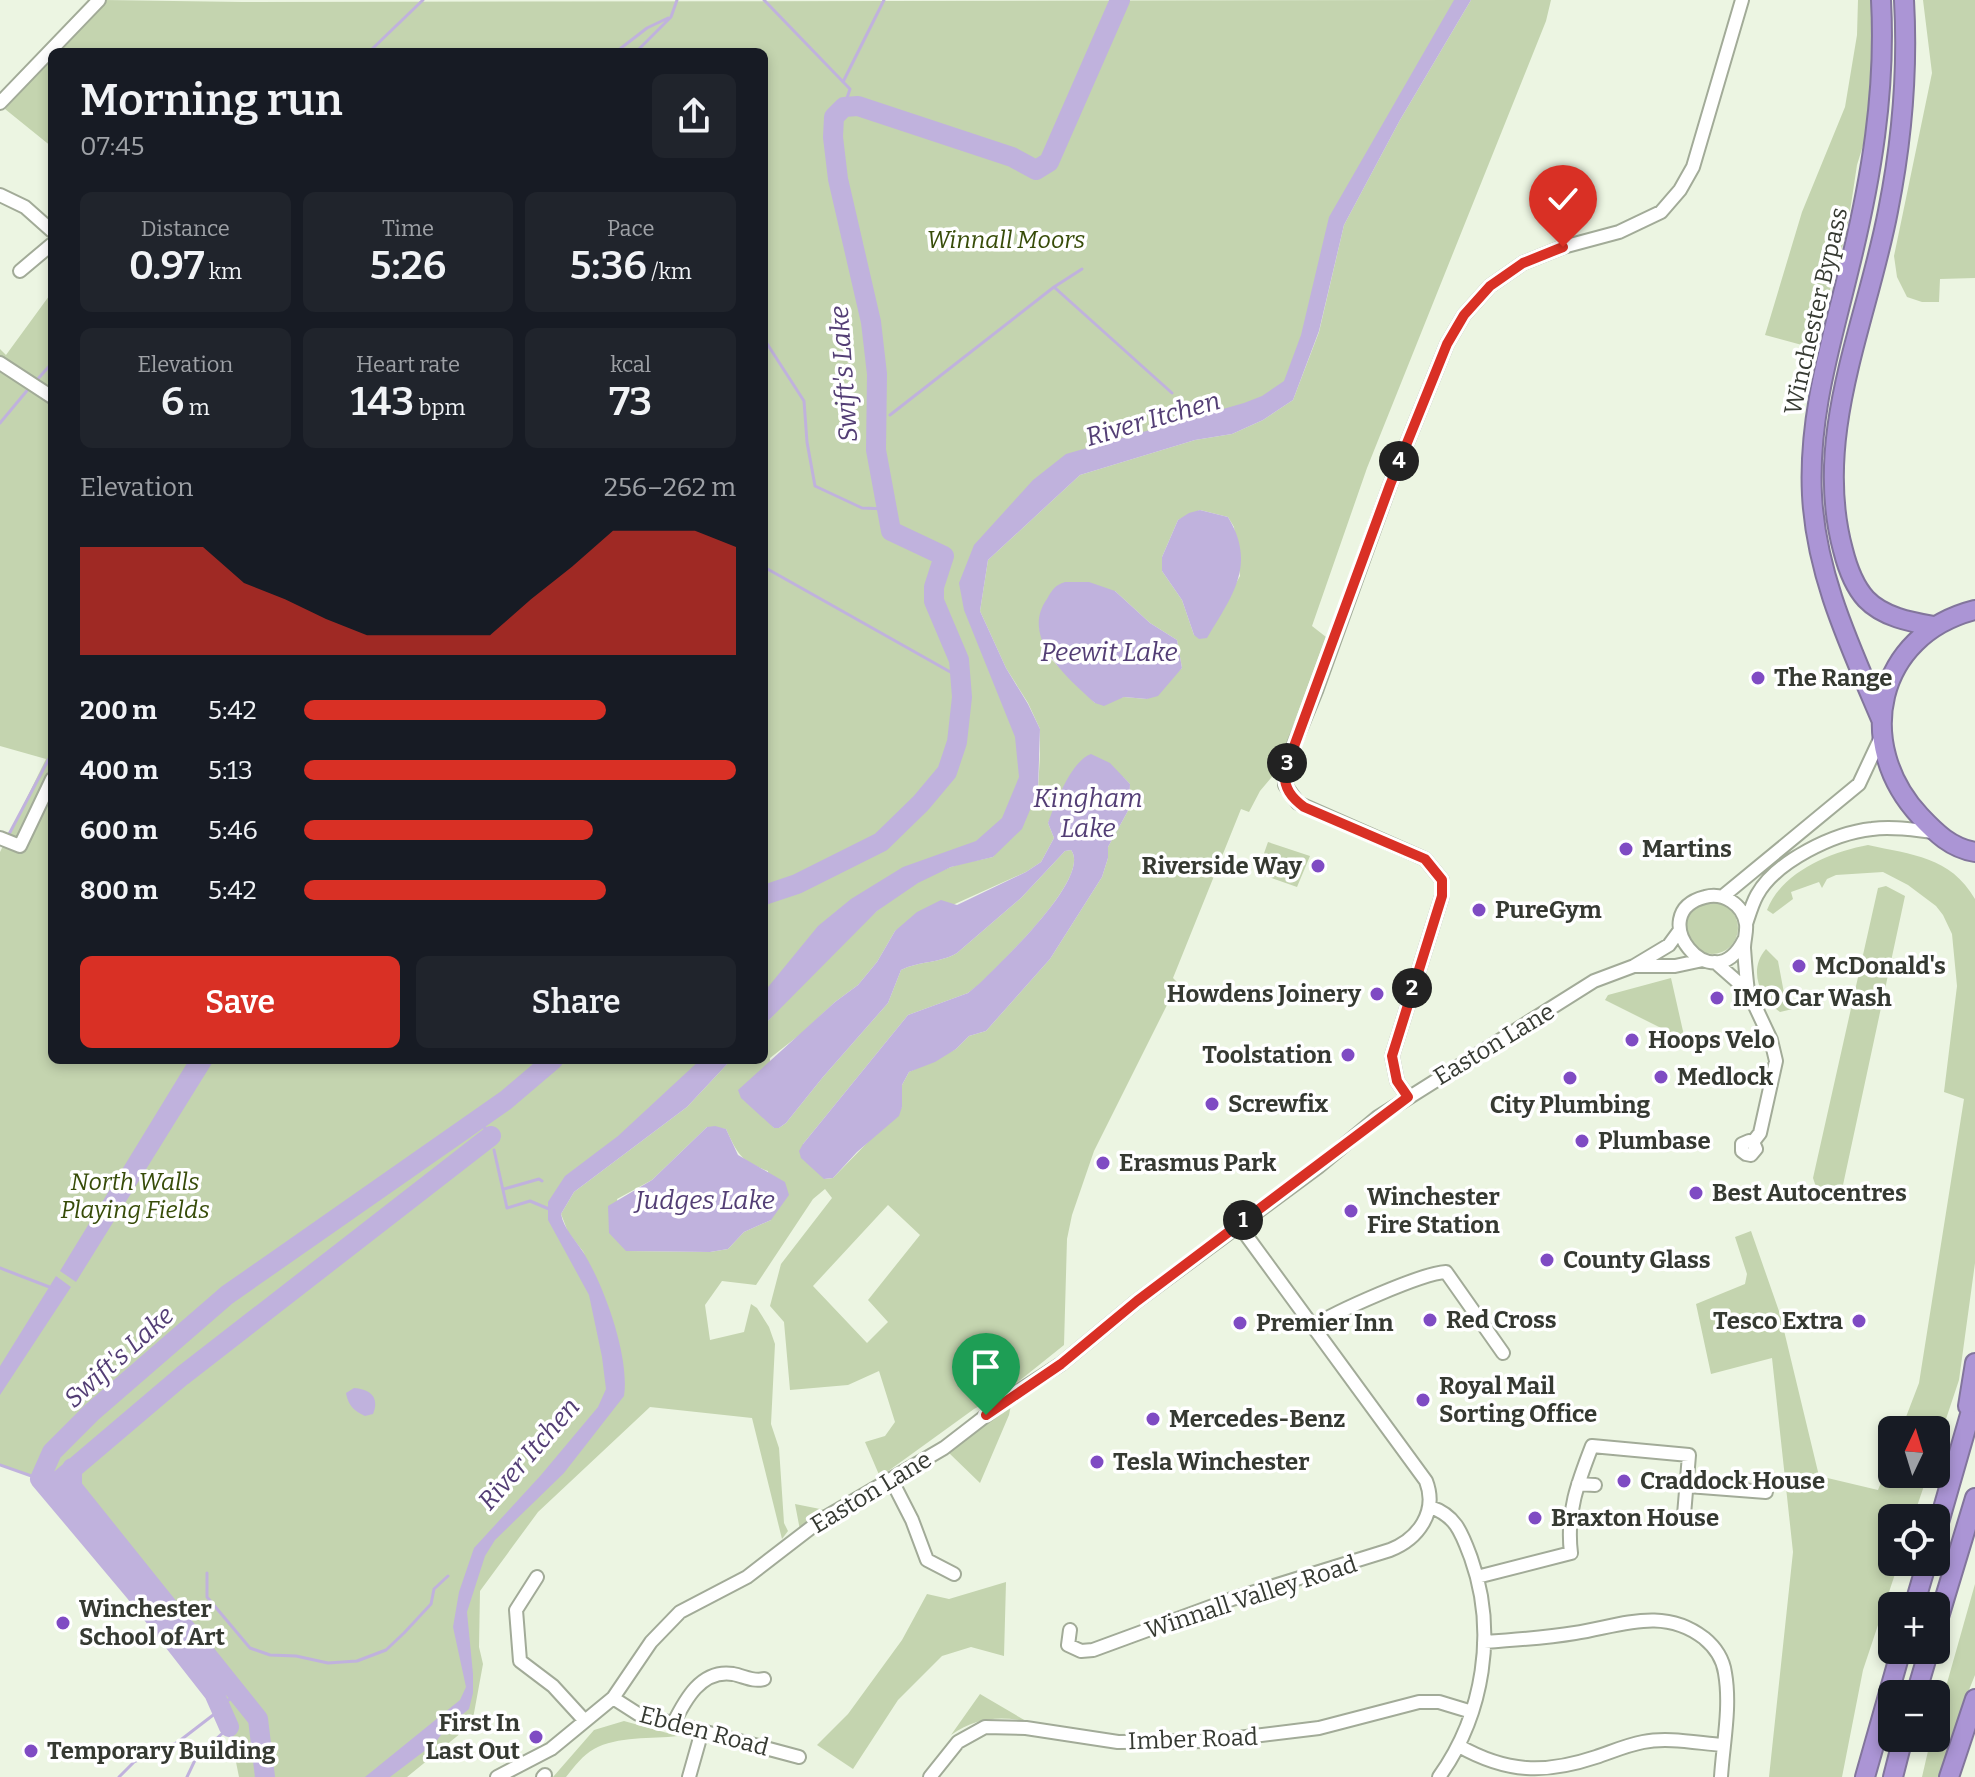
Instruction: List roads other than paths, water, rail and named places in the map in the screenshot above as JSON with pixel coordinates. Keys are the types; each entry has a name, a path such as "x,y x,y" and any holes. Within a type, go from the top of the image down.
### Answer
{"highway":[{"name":"Winchester Bypass","path":"1881,0 1882,90 1876,145 1821,381 1811,458 1812,497 1824,573 1881,728 1892,779 1905,801 1934,832 1972,855"},
{"name":"Winchester Bypass","path":"1904,0 1906,38 1900,152 1882,242 1843,388 1834,503 1846,561 1867,600 1896,617 1933,626"},
{"path":"1881,728 1888,688 1898,663 1933,626 1972,608"},
{"path":"1959,1456 1975,1363"},
{"path":"1945,1504 1975,1397"},
{"path":"1947,1592 1975,1498"},
{"path":"1865,1777 1897,1664"},
{"path":"1949,1777 1975,1699"},
{"path":"1893,1777 1899,1752"}],"street":[{"path":"53,48 99,0"},
{"path":"1408,1097 1397,1081 1392,1056 1442,896 1442,880 1425,859 1298,803 1285,785 1286,764 1316,691 1390,485 1454,331 1474,302 1508,272 1541,255 1642,223 1661,212 1680,190 1693,167 1742,0"},
{"path":"0,103 48,53"},
{"path":"0,195 25,207 48,229"},
{"path":"20,271 48,247"},
{"path":"0,363 48,394"},
{"path":"1722,897 1859,784 1881,728"},
{"path":"0,838 20,846 48,787"},
{"path":"1753,1142 1760,1133 1766,1112 1776,1061 1771,1040 1748,991 1744,940 1746,924 1757,895 1769,879 1818,846 1872,829 1934,832"},
{"path":"1746,924 1738,907 1722,897 1709,895 1689,906 1682,915 1680,930 1687,949 1709,961 1748,991"},
{"name":"Easton Lane","path":"497,1777 551,1749 613,1698 669,1621 703,1598 767,1563 821,1520 944,1448 1010,1397 1061,1364 1137,1301 1318,1167 1378,1117 1594,981 1634,966 1669,945 1680,930"},
{"path":"1709,961 1735,953 1744,940"},
{"name":"Easton Lane","path":"1634,966 1675,966 1709,961"},
{"path":"1238,1224 1426,1481 1430,1507 1446,1513 1457,1524 1477,1577 1484,1607 1479,1688 1459,1746 1439,1777"},
{"path":"1314,1326 1398,1287 1446,1272 1503,1353"},
{"path":"1477,1577 1571,1553 1569,1516 1592,1446 1689,1455 1684,1515"},
{"path":"891,1479 912,1520 922,1564 954,1574"},
{"path":"1578,1484 1595,1485"},
{"path":"1688,1486 1766,1492"},
{"name":"Winnall Valley Road","path":"1070,1630 1068,1645 1081,1651 1093,1650 1290,1580 1347,1566 1405,1544 1422,1526 1430,1507"},
{"path":"537,1577 516,1610 520,1661 553,1686 585,1721"},
{"path":"1484,1642 1555,1636 1640,1619 1658,1619 1686,1626 1708,1641 1721,1658 1727,1694 1721,1777"},
{"path":"673,1724 686,1697 714,1675 725,1673 764,1679"},
{"name":"Ebden Road","path":"613,1698 628,1710 799,1757"},
{"name":"Imber Road","path":"930,1777 958,1742 985,1727 1026,1728 1118,1742 1183,1742 1271,1736 1319,1728 1419,1702 1439,1702 1472,1712"},
{"path":"689,1777 702,1731"},
{"path":"1459,1746 1498,1764 1543,1770 1582,1762 1642,1742 1658,1740 1723,1745"}],"water":[{"path":"1454,0 1471,0 1400,120 1344,225 1319,331 1293,400 1263,420 1232,434 1195,440 1080,475 988,560 980,611 1006,668 1040,729 1038,791 1022,829 993,857 951,867 918,883 877,911 768,1021 768,987 818,926 851,899 903,867 976,841 1002,818 1019,777 1015,737 964,610 959,583 974,545 1033,480 1066,454 1244,403 1262,396 1284,381 1301,335 1329,217"},
{"path":"1200,510 1228,517 1236,534 1241,565 1238,580 1225,608 1207,638 1199,639 1194,635 1182,600 1162,571 1162,557 1178,520"},
{"name":"Peewit Lake","path":"1065,582 1089,582 1115,591 1150,623 1177,640 1182,668 1158,696 1147,699 1124,697 1104,706 1095,703 1061,670 1043,643 1039,628 1040,614 1047,599 1054,588"},
{"name":"Kingham Lake","path":"1091,754 1110,763 1130,784 1129,809 1108,847 1102,877 1050,959 986,1031 969,1036 956,1049 935,1062 909,1072 902,1085 899,1116 857,1152 833,1178 824,1179 801,1158 799,1151 803,1144 908,1015 968,993 1023,939 1057,899 1068,879 1074,863 1071,850 1065,851 1021,898 957,953 901,970 888,1003 786,1123 774,1128 741,1098 738,1090 858,985 877,962 895,931 917,912 941,900 957,905 1041,862 1054,838 1048,823 1059,795 1070,774"},
{"path":"187,1064 212,1064 76,1282 60,1271"},
{"path":"696,1064 727,1064 687,1107 574,1192 561,1214 591,1266 614,1322 623,1362 624,1396 564,1473 495,1540 485,1556 467,1612 473,1674 469,1709 446,1728 435,1743 390,1777 365,1777 460,1700 466,1687 453,1627 459,1592 474,1548 598,1407 606,1389 589,1295 548,1220 548,1202 565,1176 618,1136"},
{"name":"Judges Lake","path":"707,1127 726,1129 738,1155 785,1182 789,1195 771,1220 744,1232 728,1249 710,1252 626,1251 609,1233 608,1206 652,1180"},
{"path":"56,1276 71,1287 0,1395 0,1366"},
{"path":"354,1388 372,1395 375,1403 373,1414 365,1416 350,1404 346,1393"}],"waterway":[{"path":"373,48 423,0"},
{"path":"640,48 671,17 677,0"},
{"path":"764,0 850,89 844,107"},
{"path":"843,82 884,0"},
{"name":"Swift's Lake","path":"768,894 797,884 881,842 921,803 947,772 957,742 962,697 959,660 934,601 934,587 944,556 891,531 876,450 877,374 871,322 838,179 834,117 844,107 858,106 1012,157 1036,170 1049,162 1120,0"},
{"path":"621,48 647,28 668,18"},
{"path":"890,415 1054,287 1082,269"},
{"name":"River Itchen","path":"1054,287 1172,393"},
{"path":"768,345 804,401 815,486 862,508 887,509"},
{"path":"36,381 48,368"},
{"path":"0,423 30,387"},
{"name":"Swift's Lake","path":"876,425 880,422"},
{"path":"768,569 961,678"},
{"path":"7,838 48,761"},
{"name":"Swift's Lake","path":"229,1727 214,1693 135,1592 40,1479 52,1452 92,1412 227,1295 506,1100 548,1064"},
{"path":"482,1116 487,1139"},
{"path":"49,1489 182,1376 491,1136"},
{"path":"494,1150 507,1208 530,1201 549,1209"},
{"path":"504,1189 539,1179 542,1181"},
{"path":"0,1268 52,1288"},
{"path":"0,1465 40,1479"},
{"path":"72,1468 72,1487 258,1719 265,1777"},
{"path":"207,1573 207,1597 250,1648 270,1655 296,1656 328,1663 357,1661 386,1650 431,1604 434,1589 448,1576"},
{"path":"219,1704 240,1695"},
{"path":"119,1777 134,1762 178,1742 221,1709"},
{"name":"Swift's Lake","path":"187,1777 196,1758 229,1727"}],"place":[{"name":"The Range","path":"1758,678"},
{"name":"Martins","path":"1626,849"},
{"name":"Riverside Way","path":"1318,866"},
{"name":"PureGym","path":"1479,910"},
{"name":"McDonald's","path":"1799,966"},
{"name":"Howdens Joinery","path":"1377,994"},
{"name":"IMO Car Wash","path":"1717,998"},
{"name":"Hoops Velo","path":"1632,1040"},
{"name":"Toolstation","path":"1348,1055"},
{"name":"Medlock","path":"1661,1077"},
{"name":"City Plumbing","path":"1570,1078"},
{"name":"Screwfix","path":"1212,1104"},
{"name":"Plumbase","path":"1582,1141"},
{"name":"Erasmus Park","path":"1103,1163"},
{"name":"Best Autocentres","path":"1696,1193"},
{"name":"Winchester Fire Station","path":"1351,1211"},
{"name":"County Glass","path":"1547,1260"},
{"name":"Red Cross","path":"1430,1320"},
{"name":"Tesco Extra","path":"1859,1321"},
{"name":"Premier Inn","path":"1240,1323"},
{"name":"Royal Mail Sorting Office","path":"1423,1400"},
{"name":"Mercedes-Benz","path":"1153,1419"},
{"name":"Tesla Winchester","path":"1097,1462"},
{"name":"Craddock House","path":"1624,1481"},
{"name":"Braxton House","path":"1535,1518"},
{"name":"Winchester School of Art","path":"63,1623"},
{"name":"First In Last Out","path":"536,1737"},
{"name":"Temporary Building","path":"31,1751"}],"park label":[{"name":"Winnall Moors","path":"1006,240"},
{"name":"North Walls Playing Fields","path":"135,1196"}]}
